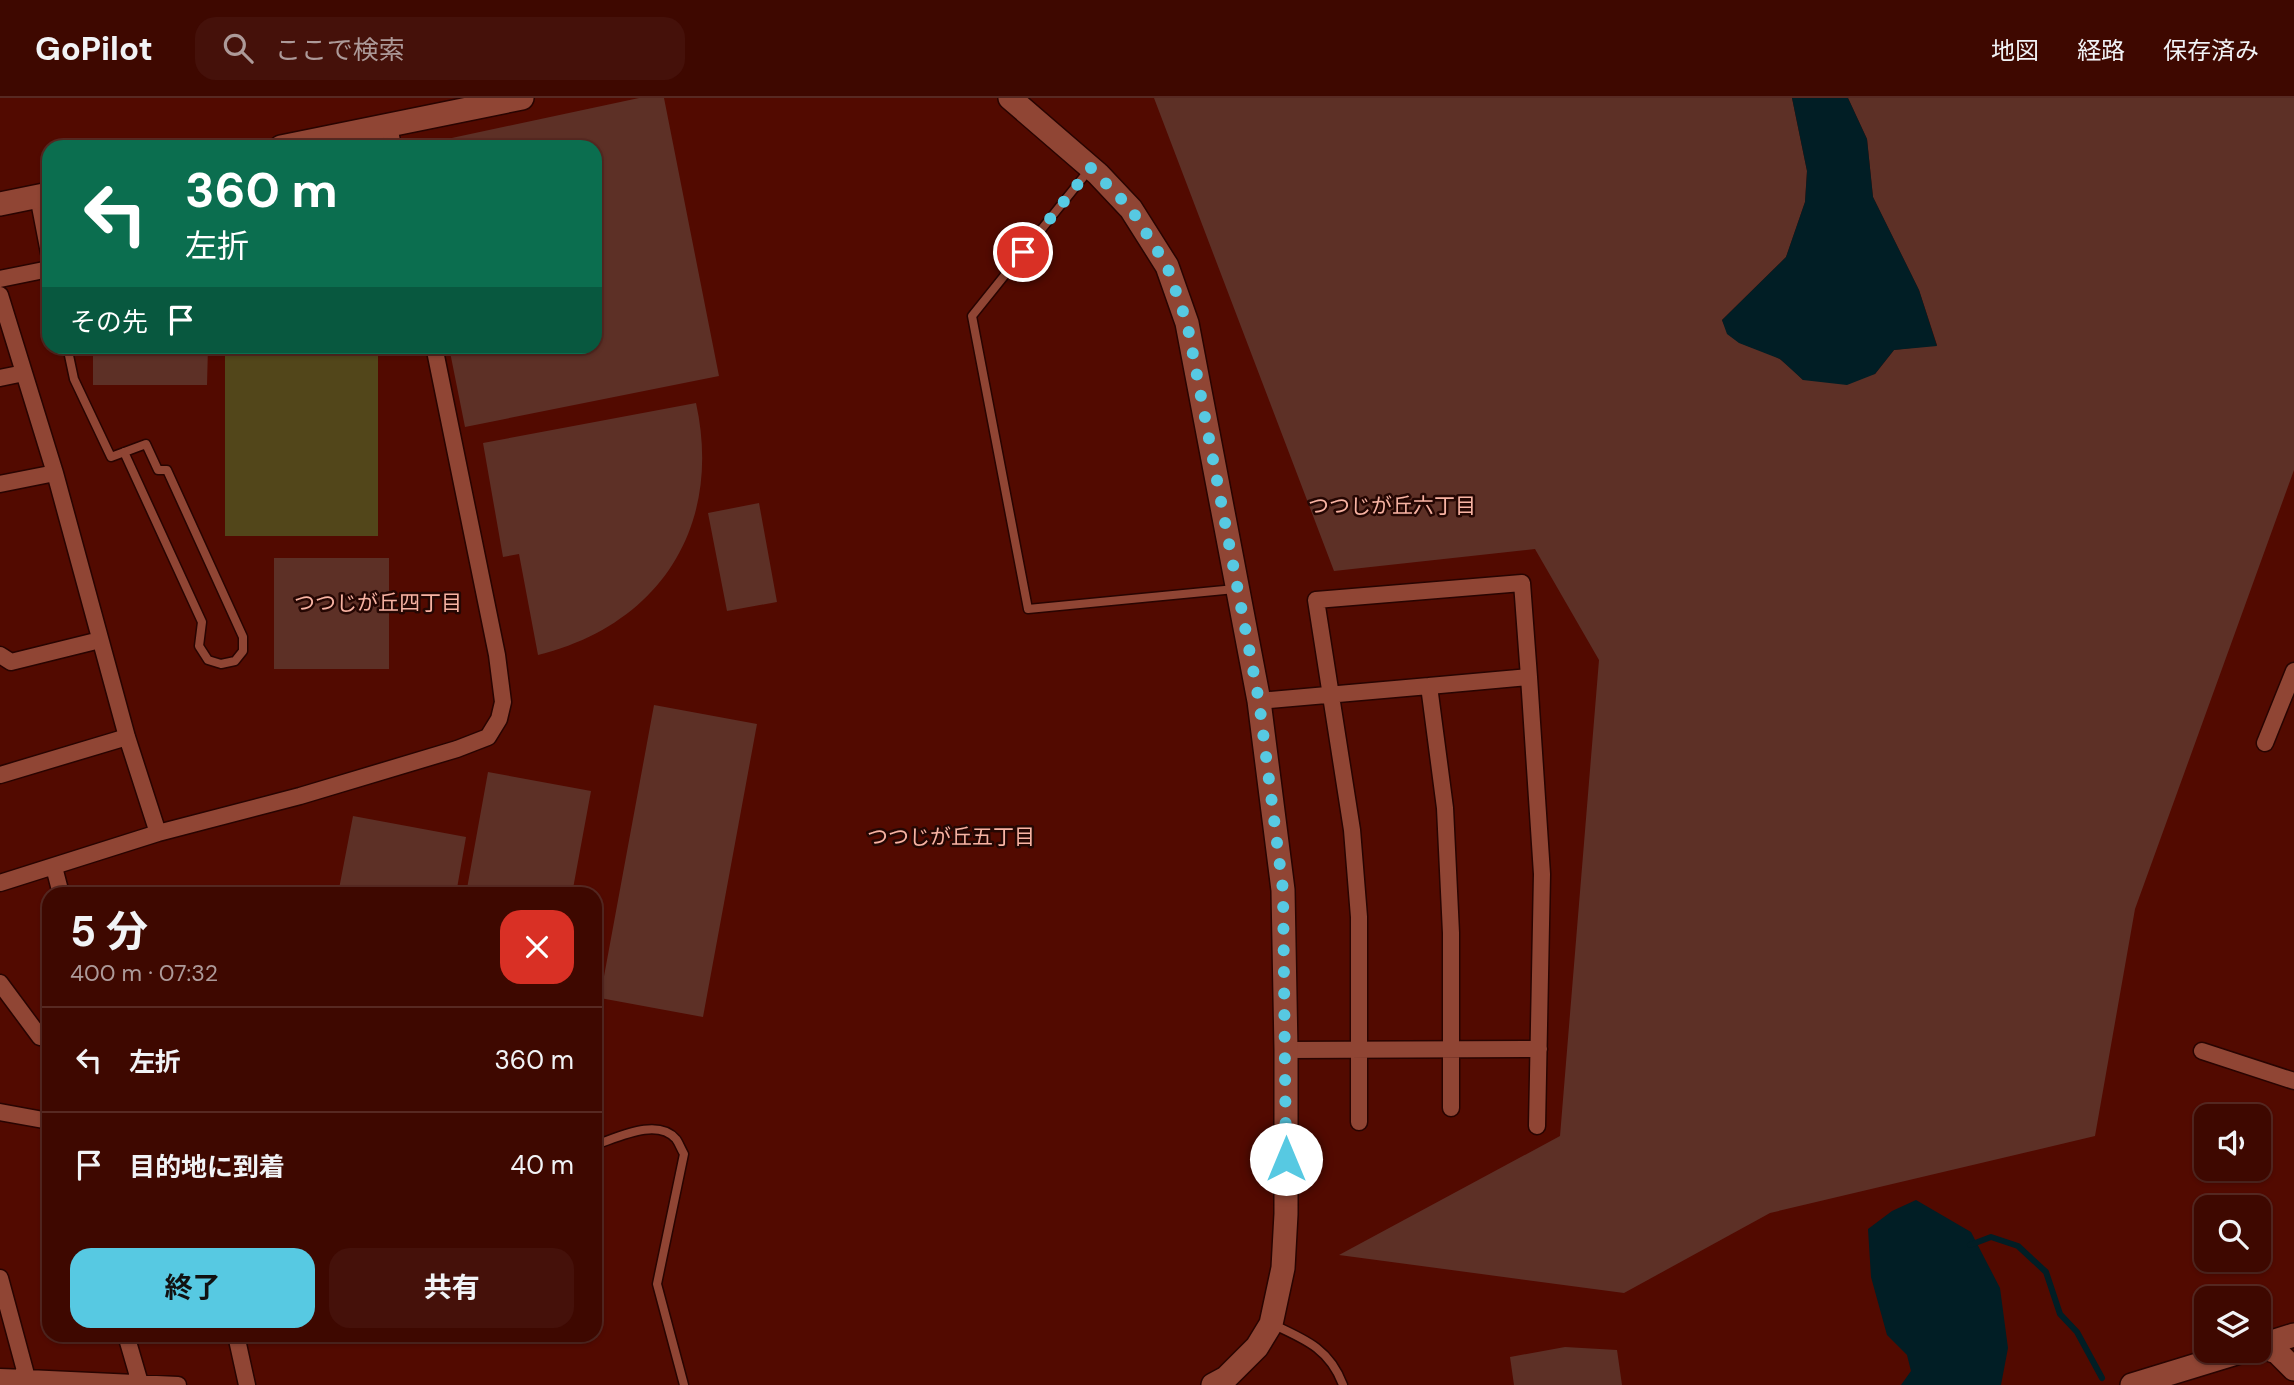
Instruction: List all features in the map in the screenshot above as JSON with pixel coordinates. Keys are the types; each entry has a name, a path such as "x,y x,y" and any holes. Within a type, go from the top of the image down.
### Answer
{"street":[{"path":"351,140 391,136 523,98"},
{"path":"1010,98 1091,168 1131,209 1167,266 1187,323 1259,701 1283,890 1286,1228 1283,1268 1271,1324 1257,1347 1226,1378 1213,1385"},
{"path":"0,204 42,195"},
{"path":"0,279 42,271"},
{"path":"0,295 55,473 127,737 158,833"},
{"path":"0,883 158,833 300,796 457,749 488,737 499,719 503,702 498,655 436,354"},
{"path":"0,378 24,373"},
{"path":"0,484 55,473"},
{"path":"1359,1122 1359,917 1353,842 1316,600 1522,583 1542,874 1537,1126"},
{"path":"0,655 11,662 100,640"},
{"path":"2265,743 2289,698 2294,671"},
{"path":"1259,701 1529,677"},
{"path":"1429,686 1445,808 1451,933 1451,1108"},
{"path":"0,775 127,737"},
{"path":"54,867 59,887"},
{"path":"0,984 42,1037"},
{"path":"1286,1050 1539,1049"},
{"path":"2202,1051 2294,1081"},
{"path":"0,1112 42,1120"},
{"path":"0,1278 27,1378"},
{"path":"2271,1342 2294,1335"},
{"path":"128,1342 140,1383"},
{"path":"238,1342 247,1385"},
{"path":"2271,1351 2294,1369"},
{"path":"2132,1385 2204,1363"},
{"path":"0,1377 178,1385"}],"lane":[{"path":"1091,168 972,316 1028,609 1238,589"},
{"path":"69,354 74,379 111,457 124,452 146,444 158,470 167,470 243,637 243,651 235,661 221,664 208,660 199,646 202,622 124,452"},
{"path":"602,1143 650,1129 664,1130 676,1138 684,1154 657,1284 684,1385"},
{"path":"1271,1324 1302,1338 1324,1353 1337,1368 1343,1385"}],"shaded area":[{"path":"639,98 664,98 719,376 465,427 450,354 602,354 602,140 442,140"},
{"path":"1154,98 1792,98 1807,171 1805,202 1786,257 1722,320 1727,330 1739,342 1781,360 1803,380 1875,374 1894,350 1937,345 1919,290 1873,197 1867,139 1848,98 2294,98 2294,470 2135,909 2095,1136 1770,1213 1624,1293 1339,1255 1560,1136 1599,660 1535,549 1334,571"},
{"path":"93,354 208,354 207,385 93,385"},
{"path":"696,403 702,448 700,490 690,529 673,564 649,595 618,620 581,641 538,655 519,554 503,557 483,443"},
{"path":"759,503 777,602 727,611 708,513"},
{"path":"274,558 389,558 389,669 274,669"},
{"path":"654,705 757,724 703,1017 602,998"},
{"path":"488,772 591,791 573,887 467,887"},
{"path":"353,816 466,837 457,887 339,887"},
{"path":"1565,1347 1617,1350 1622,1385 1514,1385 1510,1357"}],"water":[{"path":"1792,98 1848,98 1867,139 1873,197 1919,290 1937,346 1894,350 1875,374 1847,385 1803,380 1780,359 1739,343 1727,334 1722,320 1786,257 1805,202 1807,171"},
{"path":"1916,1200 1971,1232 2000,1288 2008,1348 2001,1385 1901,1385 1911,1371 1907,1355 1887,1335 1871,1277 1868,1229 1892,1211"}],"building":[{"path":"225,354 378,354 378,536 225,536"}],"waterway":[{"path":"1970,1245 1991,1237 2018,1246 2046,1272 2060,1314 2077,1332 2102,1378"}],"district":[{"name":"つつじが丘六丁目","path":"1392,506"},
{"name":"つつじが丘四丁目","path":"378,603"},
{"name":"つつじが丘五丁目","path":"951,837"}],"route":[{"path":"1023,252 1091,168 1131,209 1167,266 1187,323 1259,701 1283,890 1286,1159"}]}
